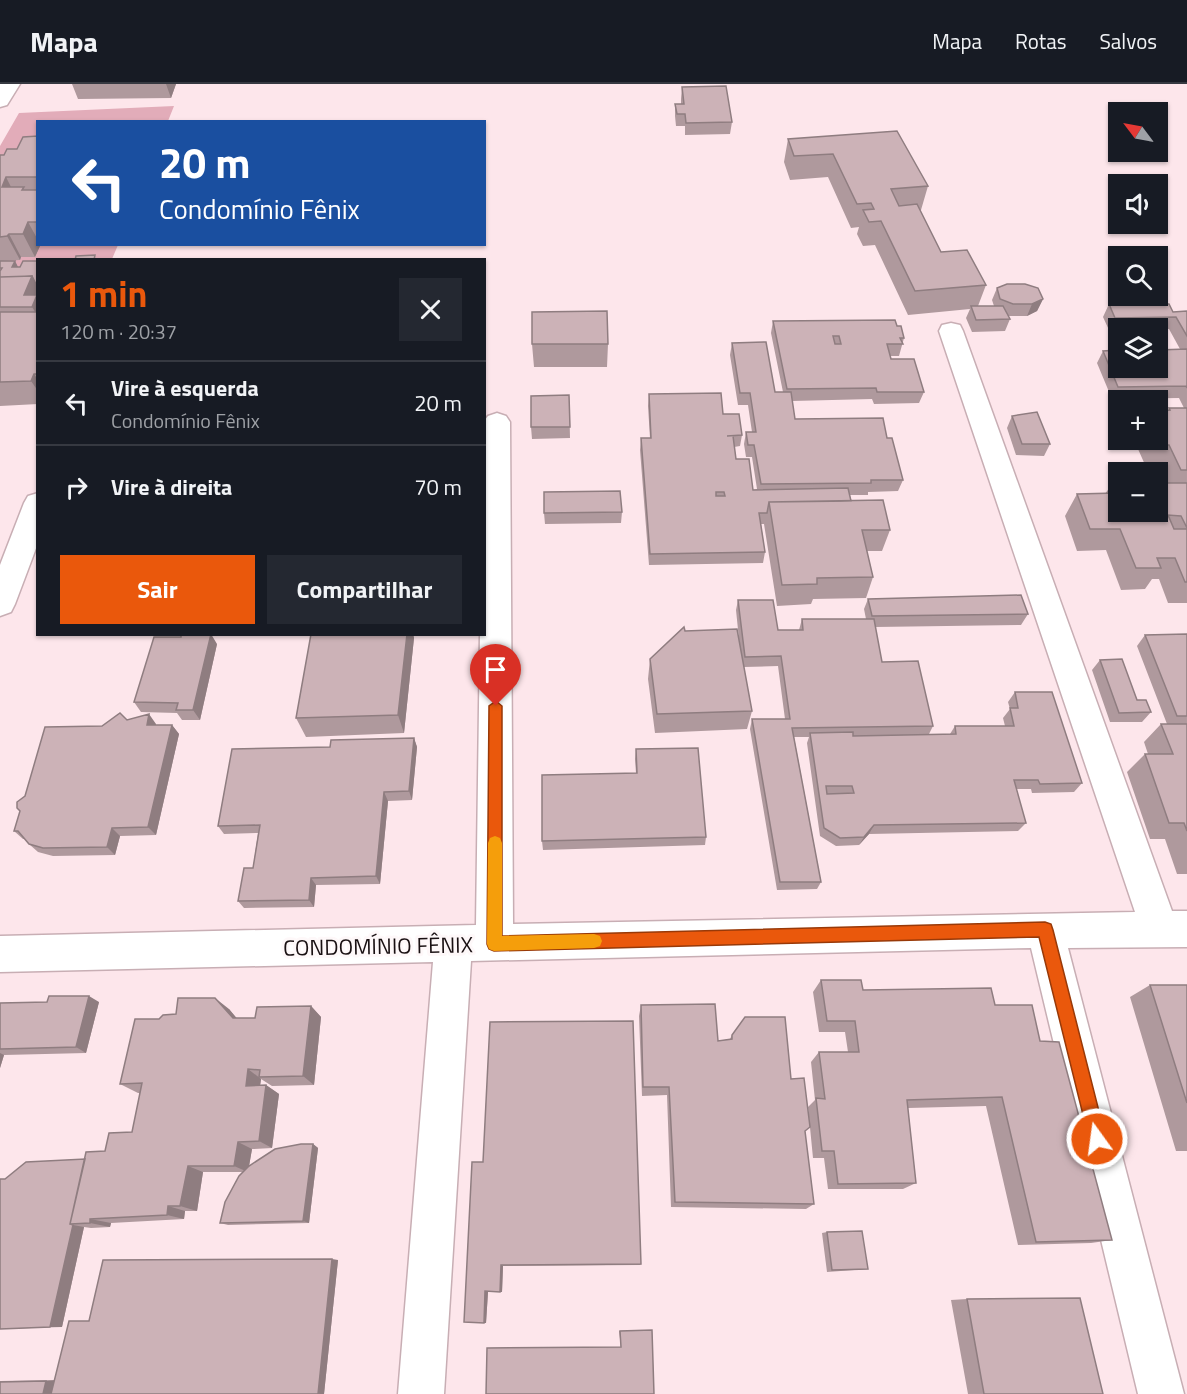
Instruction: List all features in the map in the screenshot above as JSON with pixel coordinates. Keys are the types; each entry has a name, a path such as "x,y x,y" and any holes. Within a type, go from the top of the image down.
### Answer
{"street":[{"path":"0,101 10,84"},
{"path":"951,331 1173,930"},
{"path":"494,944 497,422"},
{"path":"0,604 36,508"},
{"path":"1045,930 1161,1394"},
{"name":"CONDOMÍNIO FÊNIX","path":"0,954 1045,930 1173,930"},
{"path":"421,1394 453,945"}],"shaded area":[{"path":"174,106 168,120 36,120 36,246 118,246 112,258 36,258 36,326 0,326 0,146 19,113"}],"building":[{"path":"726,86 732,122 686,123 685,114 677,114 675,104 684,104 682,87"},
{"path":"897,131 928,186 891,189 899,206 917,204 941,252 967,250 986,285 915,291 881,221 869,222 863,210 874,209 871,203 857,204 833,154 794,156 788,139"},
{"path":"36,136 36,177 6,177 2,187 24,187 22,190 36,190 36,222 28,222 23,234 9,234 0,237 0,155 4,155 7,149 17,149 23,137"},
{"path":"95,255 94,258 76,258 76,256"},
{"path":"0,261 15,261 12,267 20,267 23,261 36,261 36,284 32,276 0,277 2,268 0,268"},
{"path":"32,276 24,295 36,295 32,307 0,307 0,277"},
{"path":"1007,284 1025,284 1038,288 1043,299 1032,304 1013,304 1000,299 997,288"},
{"path":"1169,304 1173,312 1187,311 1187,336 1176,317 1115,318 1110,306 1168,306"},
{"path":"971,306 1003,306 1010,319 976,320"},
{"path":"607,311 608,344 532,344 532,312"},
{"path":"0,312 36,312 36,374 31,381 0,382"},
{"path":"895,320 897,326 901,326 904,338 900,338 903,344 887,344 891,359 914,359 924,392 877,392 876,388 787,389 773,321","holes":["833,336 839,336 841,344 835,344"]},
{"path":"766,342 775,392 791,392 795,419 883,418 887,438 892,438 903,480 871,480 871,483 761,484 754,445 748,445 746,432 756,432 750,393 740,393 732,343"},
{"path":"1187,349 1187,388 1186,386 1118,387 1114,378 1168,378 1168,350"},
{"path":"1103,351 1108,351 1108,363"},
{"path":"721,393 723,414 739,414 742,435 727,436 733,436 736,459 749,459 753,490 848,488 851,501 769,502 767,513 759,513 765,552 650,554 641,438 651,438 649,394","holes":["716,492 724,492 725,496 716,496"]},
{"path":"569,395 570,427 531,427 531,396"},
{"path":"1169,408 1187,408 1187,470 1181,470 1168,445 1168,410"},
{"path":"1037,412 1050,444 1022,444 1012,416"},
{"path":"1168,483 1187,483 1187,528 1181,516 1168,515"},
{"path":"620,491 622,512 544,513 544,492"},
{"path":"1108,493 1108,522 1168,522 1168,515 1174,529 1187,529 1187,582 1175,558 1157,558 1161,568 1136,568 1120,529 1090,529 1077,494"},
{"path":"883,500 890,530 862,530 873,577 817,578 817,584 782,585 769,502"},
{"path":"1021,595 1028,614 872,616 868,599"},
{"path":"738,600 773,600 778,630 803,630 802,619 874,619 882,662 918,661 933,726 792,728 821,882 780,882 752,719 790,719 781,656 745,657"},
{"path":"684,627 685,631 737,629 752,711 657,714 650,659"},
{"path":"1187,634 1187,716 1177,716 1145,635"},
{"path":"211,636 193,710 176,710 178,703 134,702 154,637"},
{"path":"311,636 407,636 398,715 296,718"},
{"path":"1122,659 1137,700 1146,700 1151,712 1119,713 1100,660"},
{"path":"1015,692 1052,692 1082,783 1040,784 1038,780 1014,780 1026,823 874,825 864,837 840,838 824,828 810,733 853,732 853,736 956,734 955,726 1014,726 1010,708 1018,708","holes":["826,786 852,786 854,793 827,794"]},
{"path":"120,713 127,720 149,714 147,725 172,725 148,827 112,828 107,847 43,848 29,844 18,831 14,831 20,811 17,808 17,802 25,796 45,727 102,726"},
{"path":"1161,724 1187,724 1187,831 1184,823 1169,823 1145,754 1173,754"},
{"path":"414,738 409,791 384,792 376,876 311,878 309,900 238,901 244,868 253,868 260,825 218,826 232,749 330,747 331,740"},
{"path":"698,748 706,837 542,841 542,775 637,773 636,749"},
{"path":"821,980 861,980 863,990 991,988 995,1005 1032,1005 1040,1041 1059,1042 1112,1240 1036,1242 1002,1097 907,1100 916,1183 838,1184 834,1151 822,1151 816,1098 825,1099 819,1052 859,1052 855,1021 827,1021"},
{"path":"1150,985 1187,985 1187,1103"},
{"path":"49,996 89,996 76,1047 0,1049 0,1003 47,1002"},
{"path":"178,998 215,998 233,1018 255,1018 257,1007 311,1006 303,1076 259,1077 260,1070 248,1069 246,1086 266,1085 259,1141 238,1142 234,1166 188,1166 180,1206 168,1206 167,1215 90,1219 90,1223 70,1224 86,1152 105,1151 109,1133 132,1132 142,1083 120,1084 135,1019 159,1019 163,1015 176,1014"},
{"path":"715,1004 718,1041 732,1039 732,1035 745,1017 785,1017 791,1079 804,1078 810,1127 805,1131 814,1204 675,1202 669,1087 643,1087 641,1005"},
{"path":"633,1021 641,1264 501,1265 500,1292 485,1291 484,1323 464,1322 472,1162 483,1162 490,1022"},
{"path":"313,1144 303,1221 220,1223 225,1202 239,1176 249,1166 275,1149"},
{"path":"85,1159 50,1327 0,1329 0,1179 5,1179 26,1162"},
{"path":"862,1231 868,1269 832,1270 827,1232"},
{"path":"332,1259 318,1394 51,1394 69,1321 89,1321 103,1260"},
{"path":"1080,1298 1103,1394 984,1394 967,1299"},
{"path":"652,1330 654,1394 486,1394 487,1348 621,1347 620,1331"},
{"path":"46,1381 43,1394 0,1394 0,1382"}],"slow traffic":[{"path":"495,843 494,944 594,941"}],"route":[{"path":"496,706 494,944 1045,930 1097,1139"}]}
